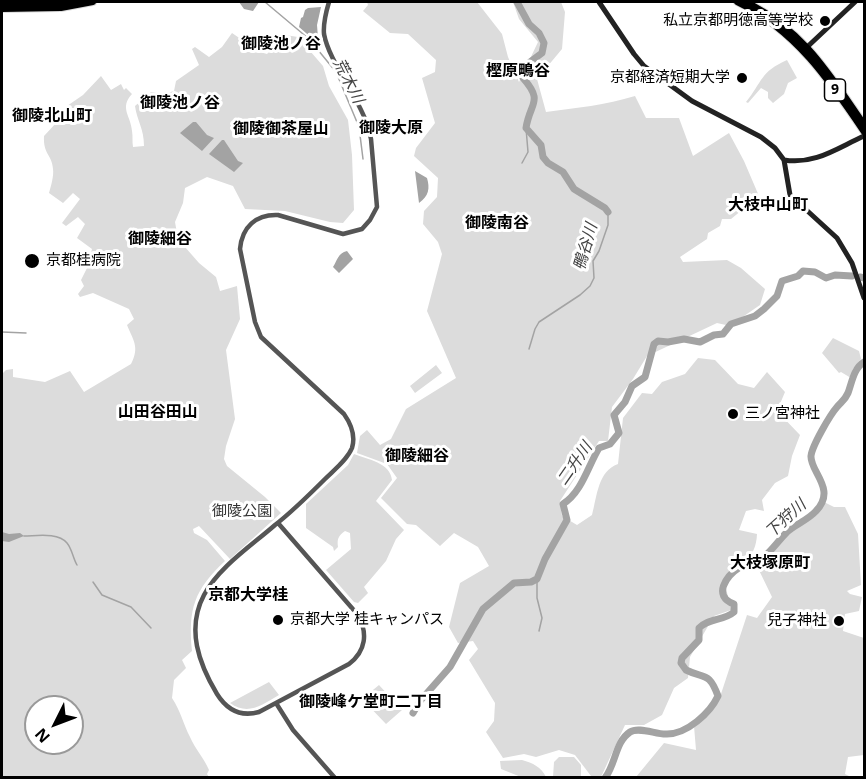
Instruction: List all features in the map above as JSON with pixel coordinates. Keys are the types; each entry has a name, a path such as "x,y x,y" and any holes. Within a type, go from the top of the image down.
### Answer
{"highway":[{"path":"2,4 71,2"},
{"path":"2,9 61,8 93,2"},
{"name":"9","path":"737,2 774,23 806,48 864,134"},
{"name":"9","path":"747,2 789,28 827,70 864,124"}],"main road":[{"path":"599,2 644,66 692,101 761,137 776,148 784,160 790,195 837,238 852,263 864,298"},
{"path":"806,48 855,2"},
{"path":"784,160 798,162 824,157 864,134"}],"street":[{"path":"278,523 358,615 364,627 365,637 361,650 354,660 251,715 235,712 226,706 202,665 195,636 204,595 216,578 308,496 349,454 353,435 350,422 344,414 261,338 255,322 240,249 245,229 259,217 268,214 287,217 335,233 354,232 362,229 377,207 368,127 324,33 328,2"},
{"path":"276,703 293,730 335,777"}],"green space":[{"path":"367,2 477,2 502,34 508,57 519,82 538,42 519,19 513,2 561,2 565,12 562,49 537,79 546,112 602,104 635,96 646,118 679,118 693,156 729,133 759,196 731,219 722,219 720,226 708,233 707,239 680,257 683,262 727,260 741,268 765,289 760,305 726,325 717,323 647,356 612,407 608,441 599,441 560,501 562,516 577,525 592,515 602,478 611,467 618,464 623,418 642,393 652,394 662,382 685,374 698,358 715,360 738,384 754,388 767,372 785,392 777,411 800,435 788,476 775,483 762,500 764,511 755,509 746,511 739,530 757,534 756,542 751,555 724,579 731,610 714,616 690,657 688,678 674,688 662,715 644,725 625,725 601,777 591,776 575,755 559,750 536,757 524,754 503,758 486,732 494,721 495,703 469,660 478,649 473,641 458,643 449,627 460,583 489,566 478,547 454,533 440,546 416,525 407,524 381,498 397,478 387,464 357,453 360,436 367,430 380,445 391,439 406,409 456,378 427,311 442,254 438,242 423,224 424,211 437,197 438,178 414,156 416,148 435,123 422,78 435,72 436,60 408,34 390,33 363,11 368,5"},
{"name":"御陵公園","path":"232,33 260,52 267,54 285,35 298,37 323,66 329,86 348,120 354,210 343,223 285,211 245,209 233,186 207,177 185,188 183,203 175,222 178,239 199,263 216,277 220,291 237,286 240,319 226,350 235,419 224,459 227,466 281,513 230,559 199,526 193,529 194,533 207,540 225,561 206,581 195,601 191,623 192,651 182,660 186,668 174,680 172,698 192,741 209,770 207,774 209,777 2,777 2,374 6,370 13,369 13,377 45,382 70,371 84,392 131,364 135,353 135,344 127,325 134,319 129,309 93,293 80,297 78,294 84,286 81,280 92,249 77,238 85,224 78,217 66,226 62,223 80,199 73,193 63,203 49,193 53,169 45,147 44,136 67,106 83,95 101,76 111,90 121,84 124,90 126,88 132,94 126,108 133,147 144,146 135,106 151,92 164,94 174,91 176,81 199,65 192,49 195,47 209,57 222,47"},
{"path":"787,60 797,78 788,83 784,94 773,103 768,98 768,92 761,88 748,103 746,102 767,73"},
{"path":"833,338 859,351 861,359 853,369 851,378 839,373 822,353"},
{"path":"436,365 442,373 415,393 410,386"},
{"path":"354,454 383,465 387,469 392,480 376,501 404,530 396,539 386,561 364,587 368,593 358,603 354,602 326,570 351,549 350,533 345,531 341,534 338,547 334,551 333,547 306,528 306,504 348,465"},
{"path":"824,502 834,507 845,507 858,534 861,585 847,591 862,597 859,611 845,614 843,631 864,638 864,755 848,757 845,774 851,777 636,777 664,743 696,750 694,726 719,700 747,615 757,618 772,597 756,564"},
{"path":"269,682 279,695 267,702 249,709 243,709 230,703"},
{"path":"379,685 402,710 386,724 362,699"},
{"path":"559,757 574,757 581,765 581,777 553,777 554,762"},
{"path":"522,760 536,766 546,777 521,777 501,769 500,761"}],"shaded area":[{"path":"239,2 259,2 253,11 244,9"},
{"path":"321,7 317,25 318,38 313,39 299,27 301,18 308,8"},
{"path":"196,122 207,135 214,138 202,151 180,133"},
{"path":"222,140 238,161 243,163 234,172 209,154"},
{"path":"415,171 427,178 428,185 427,195 419,203"},
{"path":"347,251 353,259 339,273 333,267 340,255"},
{"path":"2,532 20,533 24,536 9,542 2,541"}],"waterway":[{"name":"荒木川","path":"265,2 309,39 336,72 359,127 363,159"},
{"name":"鴨谷川","path":"517,2 529,24 539,33 544,43 542,53 530,62 523,78 533,92 534,98 526,128 541,145 543,157 548,163 563,172 574,189 608,212"},
{"path":"522,163 528,152 526,128"},
{"name":"鴨谷川","path":"529,349 539,322 590,286 594,278 593,261 608,225 608,212"},
{"name":"二升川","path":"413,713 420,701 450,667 483,609 514,583 531,582 537,579 545,559 567,520 563,504 580,486 599,448 610,444 619,433 614,415 625,402 632,386 645,377 654,344 658,341 684,339 700,342 714,335 723,334 731,324 755,316 764,309 777,296 782,281 798,276 803,271 815,272 826,278 835,275 852,276"},
{"name":"二升川","path":"860,277 864,278"},
{"path":"2,332 26,333"},
{"name":"下狩川","path":"605,778 621,741 630,732 638,730 663,734 675,733 697,721 714,703 718,696 712,683 709,679 686,670 681,663 682,658 699,640 699,628 734,612 734,604 727,600 723,591 730,575 743,565 765,556 787,532 813,514 822,503 823,488 812,462 812,451 830,417 847,395 856,372 864,362"},
{"path":"24,536 58,537 69,545 77,565"},
{"path":"537,577 537,598 542,618 539,631"},
{"path":"93,582 102,595 131,607 151,628"}],"place":[{"name":"私立京都明徳高等学校","path":"825,21"},
{"name":"京都経済短期大学","path":"742,78"},
{"name":"京都桂病院","path":"32,261"},
{"name":"三ノ宮神社","path":"733,414"},
{"name":"京都大学 桂キャンパス","path":"278,620"},
{"name":"兒子神社","path":"839,621"}],"district":[{"name":"御陵池ノ谷","path":"281,44"},
{"name":"樫原鴫谷","path":"518,71"},
{"name":"御陵池ノ谷","path":"180,103"},
{"name":"御陵北山町","path":"52,116"},
{"name":"御陵大原","path":"391,128"},
{"name":"御陵御茶屋山","path":"281,129"},
{"name":"大枝中山町","path":"768,205"},
{"name":"御陵南谷","path":"497,223"},
{"name":"御陵細谷","path":"160,239"},
{"name":"山田谷田山","path":"158,412"},
{"name":"御陵細谷","path":"417,456"},
{"name":"大枝塚原町","path":"770,563"},
{"name":"京都大学桂","path":"248,595"},
{"name":"御陵峰ケ堂町二丁目","path":"371,702"}]}
